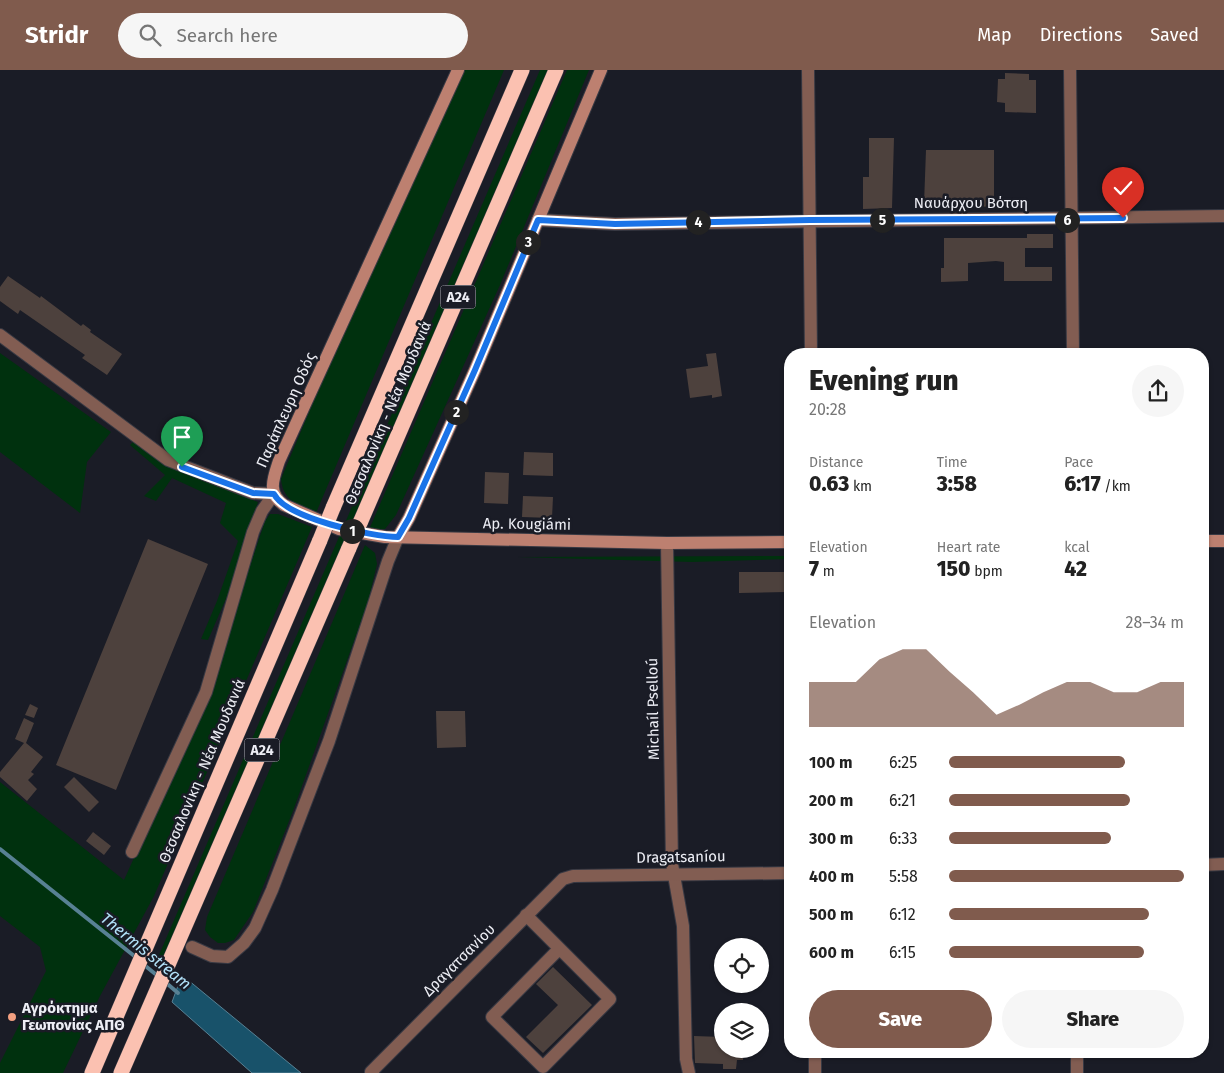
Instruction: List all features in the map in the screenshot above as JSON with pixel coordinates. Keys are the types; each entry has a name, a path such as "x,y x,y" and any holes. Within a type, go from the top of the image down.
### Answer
{"highway":[{"name":"Θεσσαλονίκη - Νέα Μουδανιά","path":"91,1073 100,1056 154,926 522,70"},
{"name":"Θεσσαλονίκη - Νέα Μουδανιά","path":"121,1073 556,70"}],"street":[{"name":"Παράπλευρη Οδός","path":"132,852 206,692 253,532 262,511 274,494 272,485 279,461 458,70"},
{"path":"192,947 212,956 228,957 244,943 255,928 272,890 330,741 388,561 475,370 601,70"},
{"path":"808,70 811,348"},
{"path":"1070,70 1073,348"},
{"name":"Ναυάρχου Βότση","path":"538,220 615,224 810,220 1072,220 1224,216"},
{"path":"0,335 168,460 253,493 274,494"},
{"name":"Ap. Kougiámi","path":"274,494 284,505 339,529 385,537 667,543 784,542"},
{"path":"409,518 429,538"},
{"path":"1209,541 1224,541"},
{"name":"Michaíl Pselloú","path":"667,543 673,874 683,926 686,1059 690,1073"},
{"path":"1209,865 1224,864"},
{"name":"Dragatsaníou","path":"526,915 559,882 569,876 784,873"},
{"path":"526,915 610,999 543,1067 492,1017 559,949"},
{"name":"Δραγατσανίου","path":"372,1072 526,915"},
{"path":"815,1058 816,1073"},
{"path":"1077,1058 1077,1073"}],"green space":[{"path":"462,70 504,70 316,513 292,501 282,486 281,479 332,357"},
{"path":"540,70 548,70 165,957 159,955"},
{"path":"567,70 589,70 500,285 396,515 385,529 368,532"},
{"path":"0,353 111,432 87,462 80,513 0,452"},
{"path":"134,441 166,466 258,502 228,594 208,640 201,639 217,601 238,541 220,523 226,503 172,478 156,501 144,496 165,475 130,445"},
{"path":"270,514 278,514 312,527 154,896 100,996 63,1073 0,1073 0,1063 46,971 40,947 0,916 0,782 124,880 206,698 265,521"},
{"path":"365,545 375,553 377,564 368,602 293,811 253,912 234,940 218,943 205,930 207,917"},
{"path":"784,556 784,559 692,562 517,557"}],"water":[{"path":"182,975 301,1073 252,1073 172,1002"}],"building":[{"path":"1005,73 1029,74 1029,80 1036,80 1036,113 1005,112 1005,103 997,102 998,79 1005,79"},
{"path":"869,138 894,138 892,208 863,209 863,177 869,177"},
{"path":"926,150 994,150 994,207 924,204"},
{"path":"1027,234 1053,234 1053,248 1025,248 1025,267 1052,267 1052,281 1004,281 1004,262 996,261 968,263 968,281 941,282 941,268 944,268 944,238 1027,238"},
{"path":"8,276 40,298 41,296 81,326 83,324 91,330 90,332 122,354 107,375 82,358 85,355 20,310 18,314 0,301 0,287"},
{"path":"716,353 722,396 712,398 712,395 690,398 686,369 708,366 706,354"},
{"path":"524,452 553,453 553,476 523,475"},
{"path":"485,472 509,473 508,504 484,503"},
{"path":"523,496 553,497 552,518 522,517"},
{"path":"148,539 208,564 116,790 56,765"},
{"path":"739,572 784,572 784,592 739,593"},
{"path":"30,704 38,708 34,718 25,715"},
{"path":"436,711 465,711 466,747 437,748"},
{"path":"24,718 34,723 26,743 43,757 31,772 34,774 28,780 37,789 27,801 0,777 0,772 24,743 15,739"},
{"path":"74,777 99,802 89,812 64,787"},
{"path":"93,832 111,846 104,855 86,841"},
{"path":"553,967 592,1005 543,1053 526,1037 558,1005 536,984"},
{"path":"694,1036 714,1037 714,1058 743,1058 743,1060 737,1060 736,1069 723,1069 723,1064 695,1063"}],"waterway":[{"name":"Thermis stream","path":"0,849 138,959"},
{"name":"Thermis stream","path":"143,964 159,977"},
{"name":"Thermis stream","path":"164,981 178,993"}],"place":[{"name":"Αγρόκτημα Γεωπονίας ΑΠΘ","path":"12,1017"}],"route":[{"path":"182,467 253,493 274,494 276,500 284,505 339,529 385,537 398,537 409,518 475,370 538,220 615,224 810,220 1072,220 1123,218"}]}
